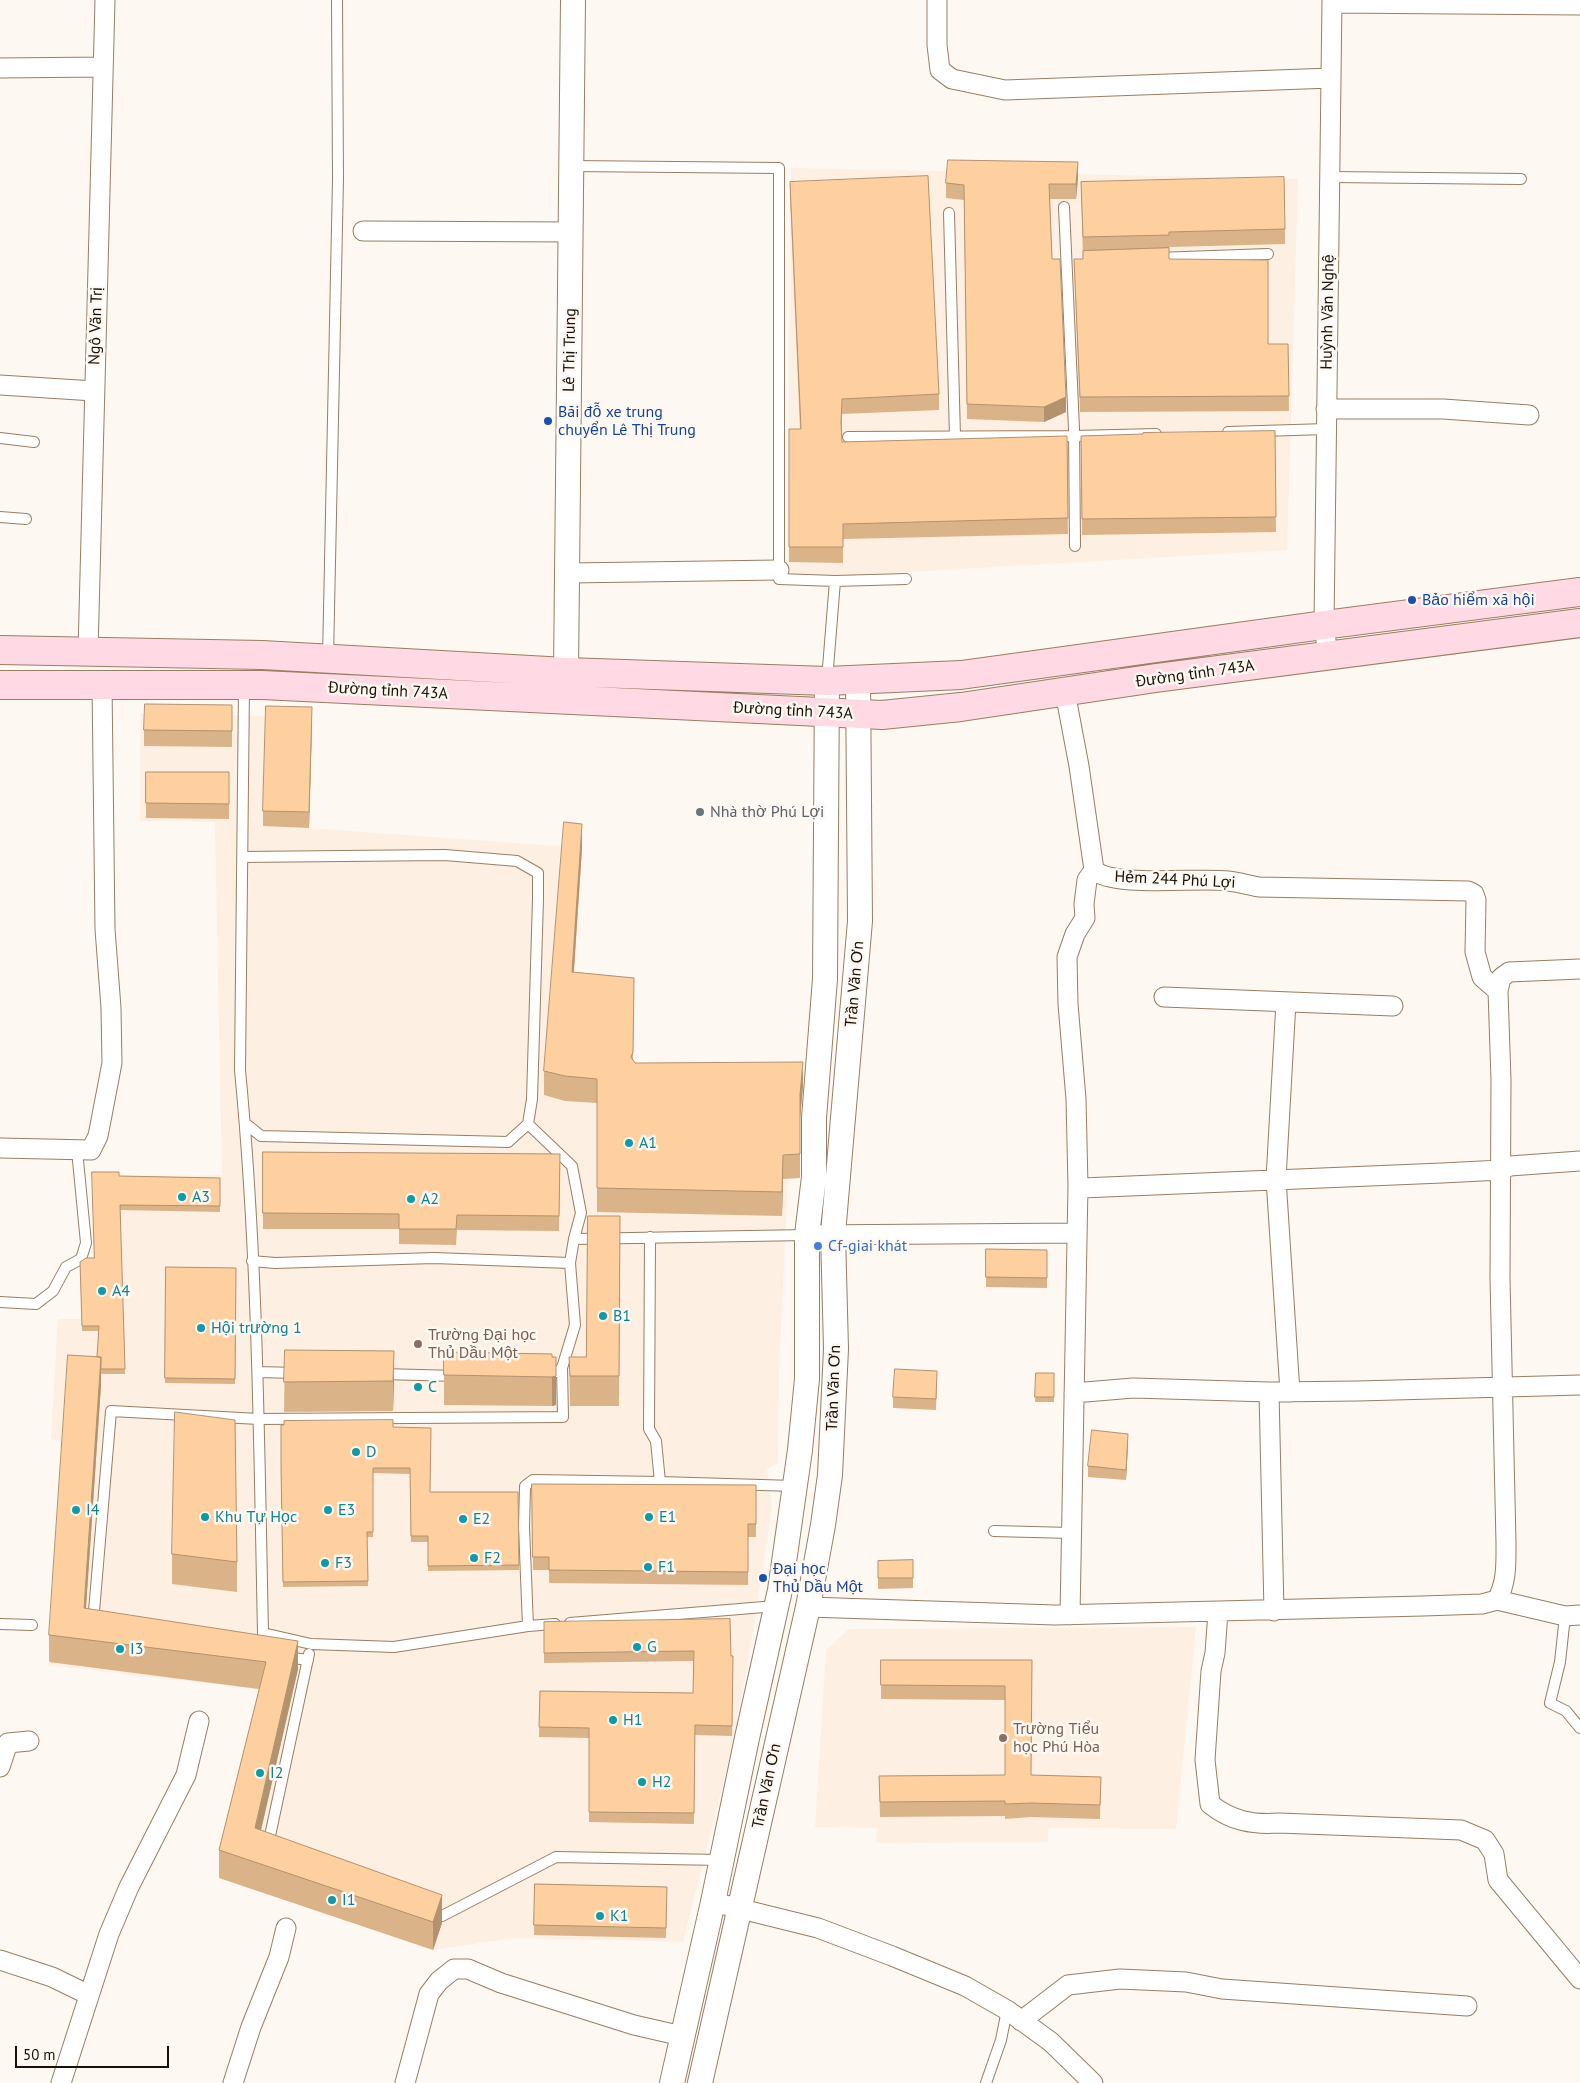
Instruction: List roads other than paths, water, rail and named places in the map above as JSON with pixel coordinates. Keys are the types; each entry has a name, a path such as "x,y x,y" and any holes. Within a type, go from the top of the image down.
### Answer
{"main road":[{"name":"Đường tỉnh 743A","path":"0,650 262,655 566,672 827,681 961,675 1580,592"},
{"name":"Đường tỉnh 743A","path":"0,685 244,685 882,715 961,707 1328,656 1580,624"}],"street":[{"name":"Ngô Văn Trị","path":"88,652 105,0"},
{"name":"Lê Thị Trung","path":"567,700 573,0"},
{"path":"937,0 937,45 940,70 952,79 1005,90 1331,78"},
{"path":"1332,1 1580,5"},
{"name":"Huỳnh Văn Nghệ","path":"1328,656 1324,625 1332,1"},
{"path":"0,68 103,67"},
{"path":"363,231 571,232"},
{"path":"0,385 94,391"},
{"path":"1326,408 1443,409 1528,415"},
{"path":"568,573 779,570"},
{"name":"Trần Văn Ơn","path":"700,2083 808,1607 823,1525 832,1438 836,1349 833,1234 860,921 858,679"},
{"name":"Trần Văn Ơn","path":"672,2083 713,1902 776,1606 796,1486 807,1379 808,1235 814,1177 813,1079 826,979 827,681"},
{"path":"0,1148 91,1150 98,1136 112,1063 111,1008 105,929 102,684"},
{"name":"Hẻm 244 Phú Lợi","path":"1065,692 1079,766 1094,870 1099,875 1120,879 1228,881 1259,888 1468,891 1474,894 1476,900 1475,952 1482,977 1498,991"},
{"path":"1070,1615 1078,1186 1076,1099 1068,1004 1067,957 1075,934 1085,918 1084,904 1087,880 1094,870"},
{"path":"1497,1600 1502,1591 1506,1571 1498,991 1501,978 1509,972 1580,969"},
{"path":"1164,997 1392,1006"},
{"path":"1286,1002 1276,1179 1290,1392"},
{"path":"1078,1186 1082,1188 1500,1170 1510,1166 1580,1161"},
{"path":"808,1235 1077,1233"},
{"path":"1074,1393 1133,1388 1290,1392 1453,1390 1502,1386 1580,1385"},
{"path":"1269,1392 1274,1611"},
{"path":"808,1607 1070,1615 1482,1604 1497,1600 1572,1616"},
{"path":"1218,1612 1216,1653 1211,1671 1205,1760 1210,1804 1221,1813 1235,1820 1262,1824 1279,1823 1461,1830 1484,1840 1494,1854 1498,1880 1580,1979"},
{"path":"61,2083 109,1934 128,1887 186,1775 199,1721"},
{"path":"0,1768 8,1743 29,1741"},
{"path":"713,1902 818,1928 964,1986 1014,2016 1051,2042 1093,2083"},
{"path":"233,2083 251,2027 280,1957 286,1928"},
{"path":"0,1960 52,1977 89,1995"},
{"path":"405,2083 430,1994 439,1981 454,1969 468,1969 501,1983 634,2025 682,2036"},
{"path":"1014,2016 1068,1985 1120,1980 1186,1982 1222,1989 1467,2006"}],"lane":[{"path":"328,659 338,179 337,0"},
{"path":"571,166 779,168 779,579 834,581 906,579"},
{"path":"1330,178 1521,179"},
{"path":"1064,207 1072,260 1075,546"},
{"path":"950,213 955,437"},
{"path":"1144,258 1268,254"},
{"path":"1220,432 1327,429"},
{"path":"848,437 1162,434"},
{"path":"0,438 34,442"},
{"path":"0,517 26,519"},
{"path":"827,681 834,581"},
{"path":"244,685 240,1070 246,1124 258,1372 263,1633 311,1644 394,1647 528,1626 776,1606"},
{"path":"242,857 445,855 517,861 538,873 532,1099 528,1124 508,1142 261,1136 246,1124"},
{"path":"102,1631 93,1629 111,1411 259,1419 563,1418 562,1368 575,1324 570,1264 574,1238 581,1213 572,1166 528,1124"},
{"path":"0,1302 36,1304 53,1291 66,1267 81,1258 86,1243 77,1150"},
{"path":"574,1238 808,1235"},
{"path":"650,1237 649,1429 656,1441 660,1482"},
{"path":"252,1261 275,1263 434,1258 570,1264"},
{"path":"552,1377 562,1368"},
{"path":"258,1372 307,1373"},
{"path":"376,1374 464,1376"},
{"path":"528,1626 524,1527 525,1486 533,1480 796,1486"},
{"path":"994,1531 1071,1533"},
{"path":"1572,1616 1550,1703 1566,1712 1580,1728"},
{"path":"0,1624 32,1625"},
{"path":"275,1856 266,1853 311,1644"},
{"path":"278,1656 308,1660"},
{"path":"424,1910 442,1916 556,1858 722,1860"},
{"path":"986,2083 1001,2040 1014,2016"}],"place":[{"name":"Bãi đỗ xe trung chuyển Lê Thị Trung","path":"548,421"},
{"name":"Bảo hiểm xã hội","path":"1412,600"},
{"name":"Nhà thờ Phú Lợi","path":"700,812"},
{"name":"A1","path":"629,1143"},
{"name":"A3","path":"182,1197"},
{"name":"A2","path":"411,1199"},
{"name":"Cf-giai khát","path":"818,1246"},
{"name":"A4","path":"102,1291"},
{"name":"B1","path":"603,1316"},
{"name":"Hội trường 1","path":"201,1328"},
{"name":"Trường Đại học Thủ Dầu Một","path":"418,1344"},
{"name":"C","path":"418,1387"},
{"name":"D","path":"356,1452"},
{"name":"I4","path":"76,1510"},
{"name":"E3","path":"328,1510"},
{"name":"Khu Tự Học","path":"205,1517"},
{"name":"E1","path":"649,1517"},
{"name":"E2","path":"463,1519"},
{"name":"F2","path":"474,1558"},
{"name":"F3","path":"325,1563"},
{"name":"F1","path":"648,1567"},
{"name":"Đại học Thủ Dầu Một","path":"763,1578"},
{"name":"G","path":"637,1647"},
{"name":"I3","path":"120,1649"},
{"name":"H1","path":"613,1720"},
{"name":"Trường Tiểu học Phú Hòa","path":"1003,1738"},
{"name":"I2","path":"260,1773"},
{"name":"H2","path":"642,1782"},
{"name":"I1","path":"332,1900"},
{"name":"K1","path":"600,1916"}]}
